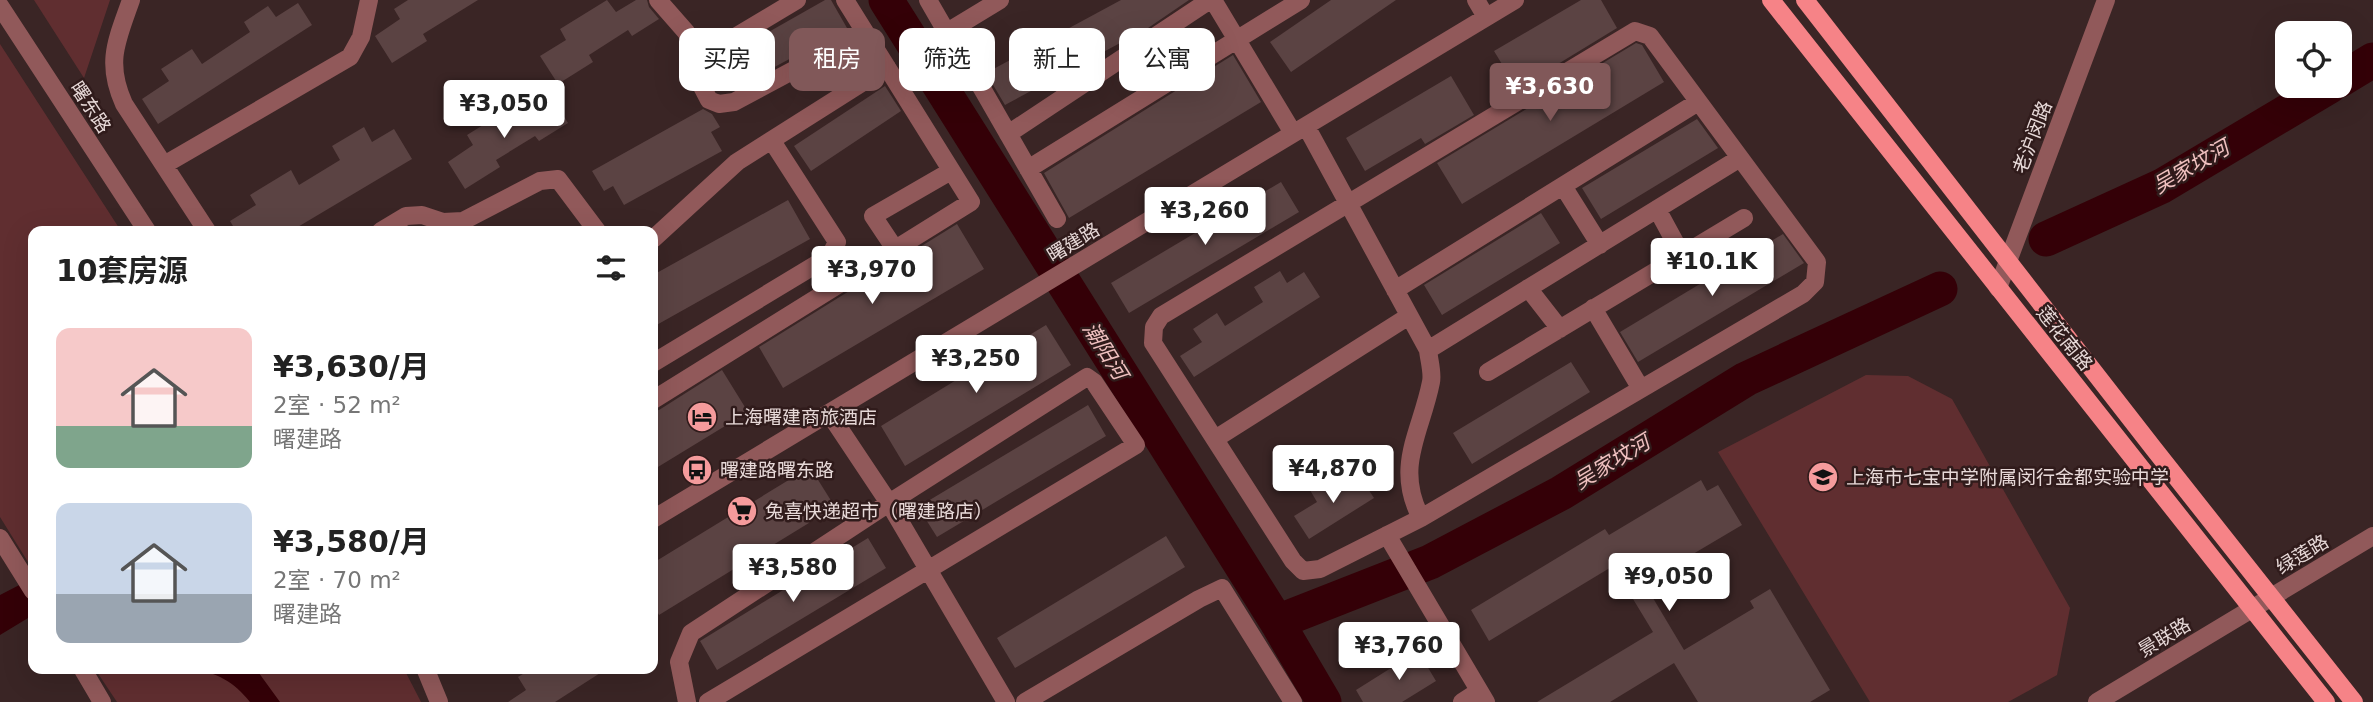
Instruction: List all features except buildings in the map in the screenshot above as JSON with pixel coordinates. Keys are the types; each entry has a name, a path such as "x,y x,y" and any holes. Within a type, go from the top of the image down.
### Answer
{"main road":[{"name":"莲花南路","path":"1771,0 2326,702"},
{"name":"莲花南路","path":"1805,0 2270,598 2354,702"}],"street":[{"path":"131,0 115,53 115,85 204,226"},
{"path":"164,165 350,57 361,37 369,0"},
{"path":"750,28 797,0"},
{"path":"845,0 862,28"},
{"path":"928,0 945,28"},
{"path":"955,28 1000,0"},
{"path":"1008,134 1212,0 1349,204 1428,350 1432,380 1410,452 1408,476 1414,505 1420,518"},
{"path":"1028,169 1301,0"},
{"path":"1476,0 1486,17"},
{"name":"曙建路","path":"658,516 1515,0"},
{"name":"老沪闵路","path":"1998,288 2106,0"},
{"path":"665,2 683,28"},
{"name":"曙东路","path":"0,6 144,226"},
{"path":"1635,31 1650,36 1698,102 1817,262 1815,282 1803,294 1420,518 1321,569 1303,571 1293,561 1153,343 1154,327 1161,316 1635,31"},
{"path":"658,397 971,202 885,64"},
{"path":"658,234 737,162 887,67"},
{"path":"704,91 709,100 719,104 734,102 755,91"},
{"path":"983,91 1057,219"},
{"path":"1395,290 1698,102"},
{"path":"658,360 830,256 837,242 772,141"},
{"path":"1428,350 1740,158"},
{"path":"895,249 873,216 951,171"},
{"path":"389,226 405,216 422,215 443,222 463,221 540,181 558,179 593,226"},
{"path":"1563,186 1600,245"},
{"path":"1657,209 1682,255"},
{"path":"1488,372 1744,218"},
{"path":"1528,288 1560,329"},
{"path":"1593,308 1641,389"},
{"path":"1215,439 1409,316"},
{"path":"687,702 679,663 691,633 1087,377 1094,382 1136,445 708,702"},
{"path":"829,413 889,503 1006,702"},
{"path":"1387,535 1482,696 1462,702"},
{"name":"绿莲路","path":"2253,607 2373,536"},
{"path":"3,550 28,583"},
{"path":"1025,702 1222,588 1293,702"},
{"name":"景联路","path":"2096,702 2253,607"},
{"path":"86,674 102,702"},
{"path":"427,674 439,702"}],"shaded area":[{"path":"34,0 110,0 84,78"},
{"path":"0,44 118,226 28,226 28,562 0,517"},
{"path":"1866,375 1908,376 1952,399 2070,608 2057,675 2008,702 1870,702 1718,452"},
{"path":"28,581 28,618 0,635 0,595"},
{"path":"98,674 407,674 421,702 117,702"},
{"path":"212,674 260,674 280,702 250,702 224,679"}],"waterway":[{"name":"潮阳河","path":"886,0 1277,622 1324,702"},
{"name":"吴家坟河","path":"2352,73 2373,60"},
{"name":"吴家坟河","path":"2046,239 2162,186 2310,98"},
{"name":"吴家坟河","path":"1277,622 1430,562 1561,493 1746,379 1940,289"}],"place":[{"name":"上海曙建商旅酒店","path":"702,417"},
{"name":"曙建路曙东路","path":"697,470"},
{"name":"上海市七宝中学附属闵行金都实验中学","path":"1823,477"},
{"name":"兔喜快递超市（曙建路店）","path":"742,511"}]}
